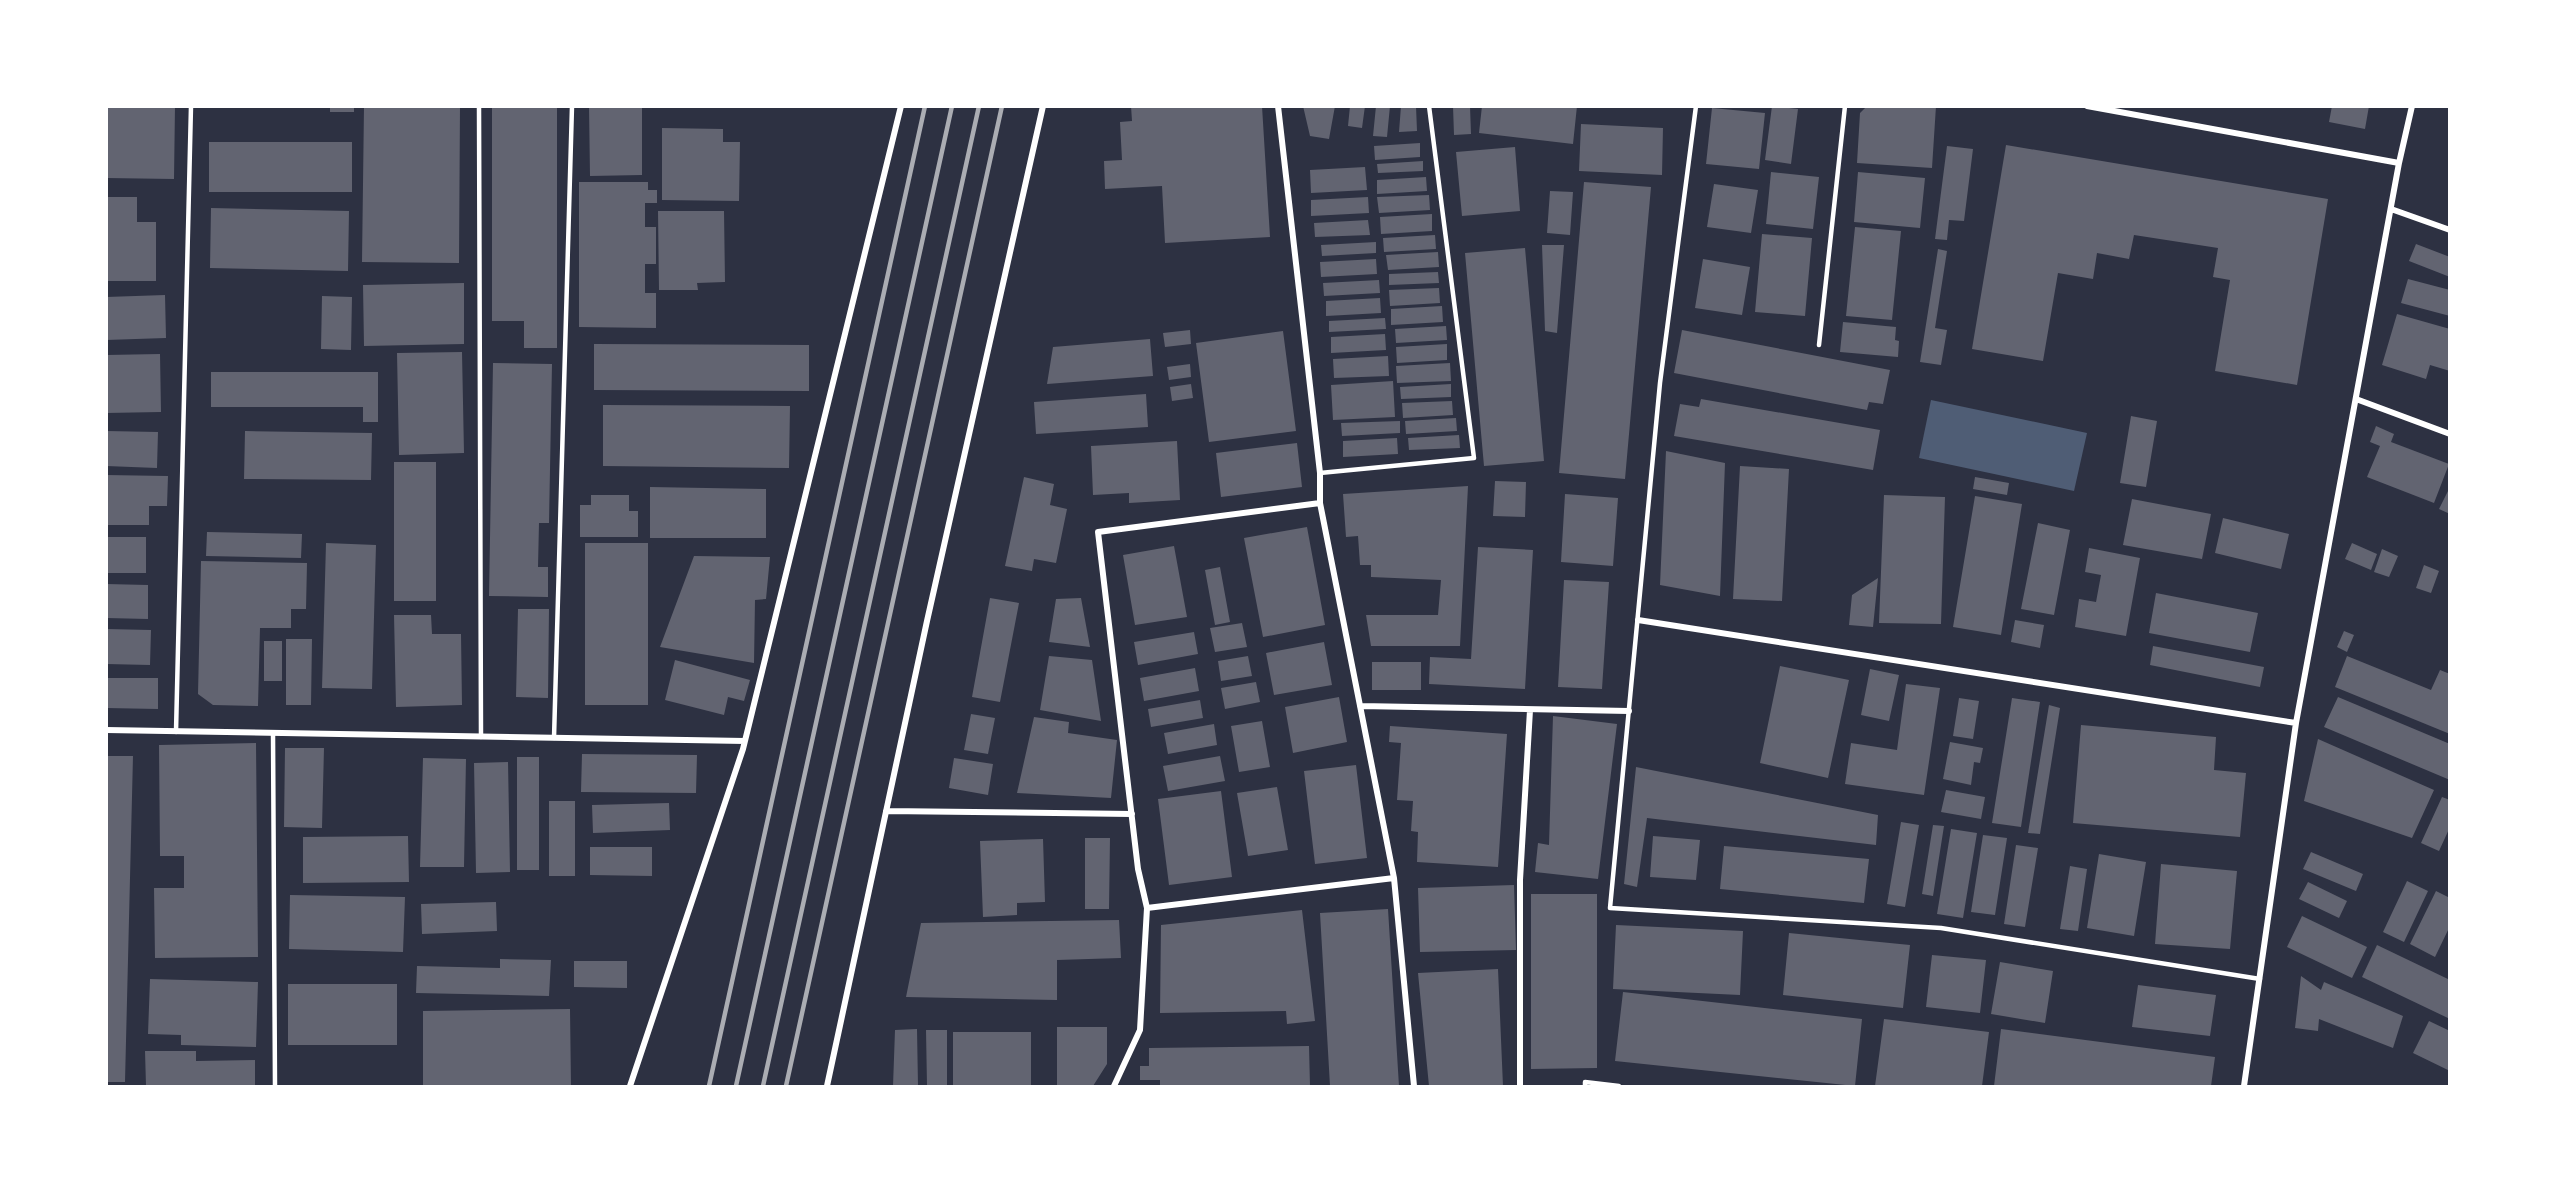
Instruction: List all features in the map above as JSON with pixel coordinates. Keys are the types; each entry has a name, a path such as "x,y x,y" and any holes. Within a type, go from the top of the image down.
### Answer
{"street":[{"path":"630,1086 745,741 901,106"},
{"path":"827,1086 1043,106"},
{"path":"1278,106 1320,473 1320,503 1394,878 1414,1086"},
{"path":"2087,106 2399,163"},
{"path":"2244,1086 2296,723 2399,163 2412,106"},
{"path":"2391,209 2450,230"},
{"path":"2356,399 2450,434"},
{"path":"1114,1086 1140,1030 1148,908 1138,869 1098,532 1320,503"},
{"path":"1638,620 2296,723"},
{"path":"1360,706 1629,711"},
{"path":"1520,1086 1520,880 1530,710"},
{"path":"106,730 745,741"},
{"path":"886,812 1132,814"},
{"path":"1148,908 1394,878"}],"lane":[{"path":"176,732 191,106"},
{"path":"479,106 481,737"},
{"path":"554,738 572,106"},
{"path":"1320,473 1474,458 1429,106"},
{"path":"1696,106 1660,384 1610,908 1941,928 2260,979"},
{"path":"1819,345 1845,106"},
{"path":"273,733 275,1086"},
{"path":"1585,1086 1585,1082 1619,1086"}],"water":[{"path":"1931,400 2087,433 2074,491 1919,458"}],"building":[{"path":"106,106 175,106 174,179 106,178"},
{"path":"330,106 354,106 354,112 330,112"},
{"path":"364,106 460,106 459,263 362,262"},
{"path":"492,106 557,106 557,348 524,348 524,321 492,321"},
{"path":"589,106 642,106 642,175 590,176"},
{"path":"1131,106 1262,106 1270,237 1165,243 1162,186 1105,189 1104,161 1122,160 1120,122 1132,121"},
{"path":"1303,106 1335,106 1329,139 1310,136"},
{"path":"1350,106 1365,106 1362,128 1348,126"},
{"path":"1376,106 1390,106 1387,137 1373,136"},
{"path":"1401,106 1416,106 1417,131 1399,132"},
{"path":"1453,106 1470,106 1471,134 1454,135"},
{"path":"1482,106 1577,106 1573,144 1479,133"},
{"path":"1772,106 1798,109 1791,164 1765,160"},
{"path":"1867,106 1936,106 1932,168 1857,163 1860,113"},
{"path":"2332,106 2369,106 2365,129 2329,122"},
{"path":"1712,108 1765,113 1759,169 1706,164"},
{"path":"1581,124 1663,128 1662,175 1579,171"},
{"path":"662,128 723,129 723,142 740,142 739,201 662,200"},
{"path":"209,142 352,142 352,192 209,192"},
{"path":"1420,143 1420,157 1375,160 1374,146"},
{"path":"2006,145 2328,199 2297,385 2215,371 2230,280 2213,277 2218,248 2134,235 2129,259 2097,253 2093,279 2058,273 2043,361 1972,349"},
{"path":"1947,146 1973,149 1964,221 1949,220 1947,240 1935,239"},
{"path":"1515,147 1520,211 1462,216 1456,152"},
{"path":"1423,161 1423,171 1378,173 1377,164"},
{"path":"1365,167 1367,190 1311,193 1310,170"},
{"path":"1771,172 1819,177 1813,229 1766,224"},
{"path":"1858,172 1925,178 1920,228 1854,222"},
{"path":"1426,177 1427,191 1377,194 1377,180"},
{"path":"579,182 648,182 648,190 657,190 657,203 645,203 645,227 656,227 656,264 645,264 645,293 656,293 656,328 579,327"},
{"path":"1584,182 1651,187 1625,479 1559,473"},
{"path":"1714,184 1758,190 1751,233 1707,227"},
{"path":"1550,191 1573,192 1570,235 1547,233"},
{"path":"1429,195 1430,210 1379,213 1377,197"},
{"path":"106,197 137,197 137,222 156,222 156,281 106,281"},
{"path":"1368,197 1369,213 1311,216 1311,200"},
{"path":"211,208 349,211 348,271 210,268"},
{"path":"658,211 724,211 725,282 697,283 698,290 659,290"},
{"path":"1432,214 1432,231 1381,234 1380,217"},
{"path":"1368,220 1370,235 1315,237 1314,223"},
{"path":"1855,227 1901,231 1892,320 1846,316"},
{"path":"1762,234 1812,238 1805,316 1755,312"},
{"path":"1435,235 1436,249 1384,252 1383,238"},
{"path":"1376,242 1376,253 1322,256 1321,245"},
{"path":"2416,244 2450,257 2450,277 2409,261"},
{"path":"1542,245 1564,245 1557,333 1545,331"},
{"path":"1525,248 1544,461 1484,466 1465,253"},
{"path":"1938,249 1947,251 1935,328 1947,330 1941,365 1920,362"},
{"path":"1438,252 1439,267 1388,270 1386,255"},
{"path":"1376,259 1377,274 1321,277 1320,262"},
{"path":"1703,259 1750,267 1742,315 1695,308"},
{"path":"1438,272 1439,283 1389,285 1389,274"},
{"path":"2408,279 2450,290 2450,316 2401,303"},
{"path":"1379,280 1380,293 1324,296 1323,283"},
{"path":"464,283 464,344 364,346 363,285"},
{"path":"1439,288 1440,303 1390,306 1389,290"},
{"path":"165,295 166,338 106,340 106,297"},
{"path":"322,296 352,297 351,350 321,349"},
{"path":"1380,298 1381,313 1326,316 1326,301"},
{"path":"1442,306 1443,322 1391,325 1391,309"},
{"path":"2397,314 2450,329 2450,371 2430,365 2426,379 2382,365"},
{"path":"1385,318 1386,329 1329,332 1329,321"},
{"path":"1843,322 1896,327 1895,340 1899,341 1898,357 1840,352"},
{"path":"1446,326 1447,340 1396,343 1395,329"},
{"path":"1190,330 1191,344 1165,347 1163,333"},
{"path":"1682,330 1890,370 1883,404 1869,402 1867,410 1674,373"},
{"path":"1283,331 1296,431 1209,442 1196,343"},
{"path":"1385,334 1386,350 1331,353 1331,337"},
{"path":"1150,339 1153,376 1047,384 1053,347"},
{"path":"594,344 809,345 809,391 594,390"},
{"path":"1447,344 1447,360 1397,363 1396,347"},
{"path":"462,352 464,453 399,455 397,353"},
{"path":"160,354 161,412 106,413 106,355"},
{"path":"1388,356 1389,376 1334,378 1333,359"},
{"path":"493,363 552,364 549,523 539,523 538,567 548,567 548,597 489,596"},
{"path":"1450,363 1451,381 1397,383 1396,366"},
{"path":"1190,364 1191,377 1169,380 1167,367"},
{"path":"211,372 378,372 378,422 363,422 363,407 211,407"},
{"path":"1393,381 1395,417 1333,420 1331,385"},
{"path":"1191,384 1193,398 1172,401 1170,387"},
{"path":"1451,384 1451,397 1401,399 1400,387"},
{"path":"1146,394 1148,427 1036,434 1034,402"},
{"path":"1701,399 1880,430 1873,470 1674,436 1680,404 1699,407"},
{"path":"1452,401 1453,415 1403,418 1402,403"},
{"path":"603,405 790,406 789,468 603,466"},
{"path":"2131,416 2157,421 2146,487 2120,483"},
{"path":"1456,418 1457,431 1406,434 1405,421"},
{"path":"1400,421 1400,433 1342,436 1341,423"},
{"path":"2376,426 2394,434 2391,442 2449,464 2434,503 2367,477 2380,446 2370,442"},
{"path":"106,431 158,432 157,468 106,466"},
{"path":"245,431 372,433 371,480 244,479"},
{"path":"1459,435 1460,448 1409,450 1408,438"},
{"path":"1397,438 1398,454 1343,457 1343,441"},
{"path":"1177,441 1180,500 1129,503 1129,493 1093,495 1091,446"},
{"path":"1297,443 1302,487 1221,497 1216,453"},
{"path":"1666,451 1725,463 1720,596 1660,585"},
{"path":"394,462 436,462 436,601 394,601"},
{"path":"1740,466 1789,469 1782,601 1733,599"},
{"path":"106,475 168,476 167,506 149,506 149,525 106,525"},
{"path":"1024,477 1054,484 1050,505 1067,509 1056,563 1034,559 1032,571 1005,566"},
{"path":"1975,477 2009,483 2007,495 1973,489"},
{"path":"1495,481 1526,482 1525,517 1493,516"},
{"path":"1468,486 1460,646 1371,646 1366,615 1438,615 1441,580 1371,577 1371,565 1360,565 1358,536 1346,537 1343,494"},
{"path":"650,487 766,489 766,538 650,538"},
{"path":"2450,487 2450,514 2439,509"},
{"path":"1565,494 1618,498 1613,566 1561,562"},
{"path":"591,495 629,495 629,511 638,511 638,537 580,537 580,505 591,505"},
{"path":"1884,495 1945,497 1941,624 1879,623"},
{"path":"1975,496 2022,504 2001,635 1953,627"},
{"path":"2132,499 2211,514 2202,559 2123,545"},
{"path":"2223,518 2289,534 2281,569 2215,553"},
{"path":"2038,523 2070,530 2054,615 2021,609"},
{"path":"1307,527 1325,625 1263,637 1244,538"},
{"path":"207,532 302,534 301,558 206,556"},
{"path":"106,537 146,537 146,573 106,573"},
{"path":"326,543 376,545 372,689 322,688"},
{"path":"585,543 648,543 648,705 585,705"},
{"path":"2352,543 2377,554 2371,570 2345,559"},
{"path":"1174,546 1187,617 1135,625 1123,555"},
{"path":"1478,547 1533,550 1525,689 1429,684 1430,657 1471,659"},
{"path":"2089,548 2140,558 2126,636 2075,627 2079,599 2096,602 2101,575 2085,572"},
{"path":"2382,549 2398,556 2389,577 2374,572"},
{"path":"694,556 770,557 766,599 755,600 754,663 660,647"},
{"path":"201,561 307,563 306,609 291,609 291,628 260,628 258,706 213,705 198,694"},
{"path":"2424,565 2439,571 2431,593 2416,588"},
{"path":"1220,567 1230,622 1215,625 1205,570"},
{"path":"1878,578 1873,627 1849,625 1852,595"},
{"path":"1564,580 1609,582 1602,689 1558,687"},
{"path":"106,584 148,585 148,619 106,618"},
{"path":"2156,593 2258,613 2250,652 2149,633"},
{"path":"990,598 1019,603 1000,702 972,697"},
{"path":"1081,598 1090,647 1049,642 1056,599"},
{"path":"518,609 549,609 548,698 516,697"},
{"path":"394,615 431,615 432,634 461,634 462,705 396,707"},
{"path":"2015,620 2044,625 2040,648 2011,642"},
{"path":"1242,623 1247,647 1215,652 1210,628"},
{"path":"106,629 151,630 150,665 106,664"},
{"path":"2344,631 2354,635 2347,652 2337,647"},
{"path":"1194,632 1198,654 1138,665 1134,642"},
{"path":"286,639 312,639 311,705 286,705"},
{"path":"264,641 282,641 282,681 264,681"},
{"path":"1324,642 1332,685 1274,695 1266,653"},
{"path":"2153,646 2264,667 2260,687 2150,665"},
{"path":"1049,656 1092,660 1101,721 1040,710"},
{"path":"1248,656 1252,676 1221,681 1218,661"},
{"path":"2347,656 2431,690 2440,670 2450,674 2450,734 2335,687"},
{"path":"675,660 750,680 744,701 728,697 724,715 665,700"},
{"path":"1372,662 1421,662 1421,690 1372,690"},
{"path":"1780,666 1849,680 1828,778 1760,763"},
{"path":"1195,668 1199,691 1144,701 1140,678"},
{"path":"1870,669 1899,675 1889,721 1861,715"},
{"path":"106,678 158,678 158,709 106,708"},
{"path":"1256,682 1260,702 1225,709 1221,688"},
{"path":"1906,684 1940,688 1924,795 1845,784 1851,743 1897,750"},
{"path":"1339,697 1347,742 1293,753 1285,707"},
{"path":"2338,697 2450,744 2450,780 2324,727"},
{"path":"1959,698 1979,701 1973,739 1953,736"},
{"path":"2012,698 2040,702 2021,827 1992,823"},
{"path":"1200,700 1203,718 1151,727 1148,709"},
{"path":"2049,705 2060,708 2040,834 2028,833"},
{"path":"971,714 995,718 988,754 964,750"},
{"path":"1553,716 1617,724 1598,879 1535,872 1538,843 1549,845"},
{"path":"1034,717 1069,722 1068,733 1117,740 1111,798 1017,793"},
{"path":"1262,721 1270,767 1239,772 1231,726"},
{"path":"1214,724 1217,745 1168,754 1164,733"},
{"path":"2081,725 2216,737 2214,770 2246,773 2240,837 2073,823"},
{"path":"1390,726 1507,734 1498,867 1417,862 1418,832 1411,831 1413,801 1397,800 1401,743 1389,742"},
{"path":"2318,739 2434,790 2412,838 2304,801"},
{"path":"1950,742 1983,748 1980,763 1974,762 1971,785 1943,779"},
{"path":"256,743 258,957 155,958 154,888 184,888 184,856 160,856 159,745"},
{"path":"285,748 324,748 322,828 284,827"},
{"path":"582,754 697,755 696,793 581,792"},
{"path":"106,756 133,756 125,1082 106,1082"},
{"path":"1220,756 1225,781 1168,791 1163,766"},
{"path":"517,757 539,757 539,870 517,870"},
{"path":"423,758 466,759 464,867 420,867"},
{"path":"954,758 993,764 988,795 949,788"},
{"path":"508,762 510,872 476,873 474,763"},
{"path":"1356,765 1367,858 1315,864 1304,771"},
{"path":"1636,767 1878,815 1876,845 1647,818 1637,887 1624,884"},
{"path":"1277,787 1288,850 1248,856 1237,793"},
{"path":"1946,790 1985,797 1981,819 1941,812"},
{"path":"1221,791 1232,877 1169,885 1158,799"},
{"path":"2442,797 2450,800 2450,827 2439,851 2421,843"},
{"path":"549,801 575,801 575,876 549,876"},
{"path":"669,803 670,830 593,833 592,805"},
{"path":"1901,822 1919,825 1905,907 1887,904"},
{"path":"1933,825 1944,826 1933,896 1922,894"},
{"path":"1951,829 1977,833 1963,918 1937,914"},
{"path":"1983,835 2007,838 1995,915 1971,912"},
{"path":"408,836 409,882 303,883 303,837"},
{"path":"1653,836 1700,840 1696,880 1650,877"},
{"path":"1085,838 1110,838 1109,909 1085,909"},
{"path":"1043,839 1045,902 1017,903 1017,915 983,917 980,841"},
{"path":"2016,845 2038,848 2025,927 2004,924"},
{"path":"1724,846 1869,859 1864,903 1720,889"},
{"path":"590,847 652,847 652,876 590,875"},
{"path":"2311,852 2363,874 2356,891 2303,869"},
{"path":"2099,854 2146,862 2134,936 2087,928"},
{"path":"2161,864 2237,871 2230,949 2155,944"},
{"path":"2070,866 2087,869 2078,931 2060,929"},
{"path":"2407,881 2428,891 2404,942 2383,932"},
{"path":"2308,882 2347,901 2339,918 2299,899"},
{"path":"1514,885 1516,950 1420,952 1418,888"},
{"path":"2436,891 2450,898 2450,926 2435,957 2410,944"},
{"path":"1531,894 1597,894 1597,1068 1531,1069"},
{"path":"290,895 405,897 403,952 289,949"},
{"path":"496,902 497,931 422,934 421,904"},
{"path":"1388,909 1399,1086 1330,1086 1320,913"},
{"path":"1302,910 1315,1021 1287,1024 1286,1011 1160,1013 1161,925"},
{"path":"2302,916 2367,947 2352,978 2287,947"},
{"path":"1119,920 1121,958 1057,960 1057,1000 906,997 921,923"},
{"path":"1616,925 1743,931 1740,995 1613,989"},
{"path":"1789,933 1910,945 1903,1008 1783,995"},
{"path":"2377,945 2450,980 2450,1019 2362,977"},
{"path":"1932,955 1986,960 1980,1013 1926,1007"},
{"path":"500,959 551,960 549,996 416,993 417,966 500,968"},
{"path":"574,961 627,961 627,988 574,987"},
{"path":"2000,962 2053,971 2045,1023 1991,1014"},
{"path":"1498,969 1503,1086 1429,1086 1418,973"},
{"path":"2301,976 2321,990 2324,982 2403,1016 2393,1048 2319,1019 2318,1031 2295,1028"},
{"path":"150,979 258,982 256,1047 181,1045 181,1035 148,1034"},
{"path":"288,984 397,984 397,1045 288,1045"},
{"path":"2138,985 2216,995 2210,1036 2132,1027"},
{"path":"1623,992 1862,1019 1855,1086 1615,1061"},
{"path":"570,1009 571,1086 423,1086 423,1011"},
{"path":"1884,1019 1989,1032 1982,1086 1875,1086"},
{"path":"2429,1021 2450,1031 2450,1071 2413,1053"},
{"path":"1057,1027 1107,1027 1107,1064 1093,1086 1057,1086"},
{"path":"917,1029 918,1086 893,1086 895,1030"},
{"path":"2001,1029 2215,1057 2211,1086 1994,1086"},
{"path":"926,1030 947,1030 947,1086 927,1086"},
{"path":"953,1032 1031,1032 1031,1086 953,1086"},
{"path":"1309,1046 1310,1086 1160,1086 1160,1080 1140,1080 1140,1066 1149,1066 1149,1048"},
{"path":"145,1051 196,1051 196,1061 255,1060 255,1086 146,1086"}],"railway":[{"path":"709,1086 925,106"},
{"path":"736,1086 952,106"},
{"path":"763,1086 979,106"},
{"path":"786,1086 1002,106"}]}
